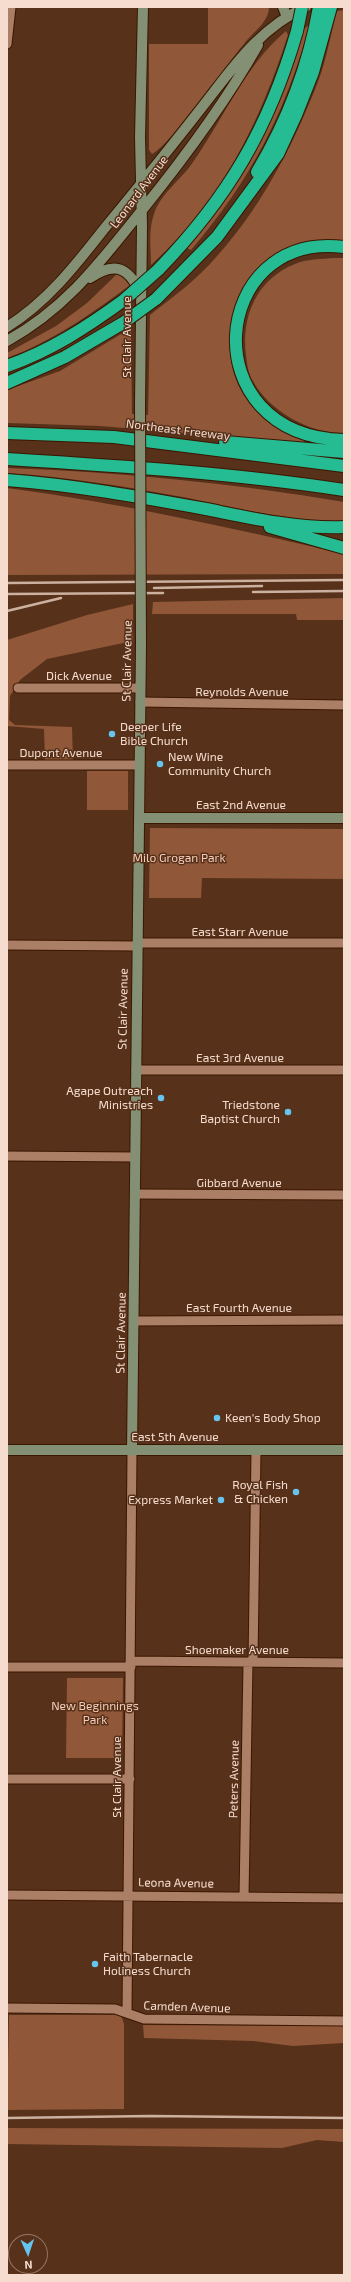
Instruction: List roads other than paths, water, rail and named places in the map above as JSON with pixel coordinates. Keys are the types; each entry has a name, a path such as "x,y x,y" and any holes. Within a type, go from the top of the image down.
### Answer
{"highway":[{"path":"7,366 54,346 88,326 124,300 158,270 206,217 242,163 275,98 297,31 302,7"},
{"path":"7,383 65,358 123,323 156,299 201,255 243,204 278,154 313,72 322,20 319,7"},
{"path":"322,20 331,7"},
{"path":"344,247 323,246 299,251 268,268 249,290 242,303 238,317 235,346 236,360 247,388 264,409 277,420 304,434 344,440"},
{"name":"Northeast Freeway","path":"7,433 114,437 344,466"},
{"path":"114,437 193,440 344,452"},
{"path":"7,459 151,468 291,482 344,490"},
{"path":"7,480 70,486 304,526 344,527"},
{"path":"215,511 344,548"}],"street":[{"path":"7,44 11,7"},
{"name":"St Clair Avenue","path":"127,2012 141,645 140,292 143,7"},
{"name":"Leonard Avenue","path":"7,327 33,309 71,271 141,185 238,60 285,12 306,7"},
{"name":"Leonard Avenue","path":"7,341 56,309 78,288 142,211 209,121 245,69 264,34"},
{"path":"78,288 99,272 116,268 128,274 140,292"},
{"name":"Dick Avenue","path":"18,688 140,688"},
{"name":"Reynolds Avenue","path":"140,702 344,704"},
{"name":"Dupont Avenue","path":"7,765 139,765"},
{"name":"East 2nd Avenue","path":"139,818 344,818"},
{"name":"East Starr Avenue","path":"7,945 344,943"},
{"name":"East 3rd Avenue","path":"136,1070 344,1070"},
{"path":"7,1156 135,1157"},
{"name":"Gibbard Avenue","path":"135,1194 344,1194"},
{"name":"East Fourth Avenue","path":"134,1320 344,1320"},
{"name":"East 5th Avenue","path":"7,1450 344,1450"},
{"name":"Peters Avenue","path":"244,1897 256,1450"},
{"name":"Shoemaker Avenue","path":"7,1667 251,1662 344,1663"},
{"path":"7,1779 130,1780"},
{"name":"Leona Avenue","path":"7,1894 344,1898"},
{"name":"Camden Avenue","path":"7,2008 115,2009 144,2019 344,2022"}],"railway":[{"path":"7,583 344,580"},
{"path":"154,588 262,586"},
{"path":"253,592 344,591"},
{"path":"7,594 163,593"},
{"path":"7,611 61,598"},
{"path":"7,2118 150,2116 344,2118"}],"place":[{"name":"Deeper Life Bible Church","path":"112,734"},
{"name":"New Wine Community Church","path":"160,764"},
{"name":"Agape Outreach Ministries","path":"161,1098"},
{"name":"Triedstone Baptist Church","path":"288,1112"},
{"name":"Keen's Body Shop","path":"217,1418"},
{"name":"Royal Fish & Chicken","path":"296,1492"},
{"name":"Express Market","path":"221,1500"},
{"name":"Faith Tabernacle Holiness Church","path":"95,1964"}],"park label":[{"name":"Milo Grogan Park","path":"179,858"},
{"name":"New Beginnings Park","path":"95,1713"}]}
